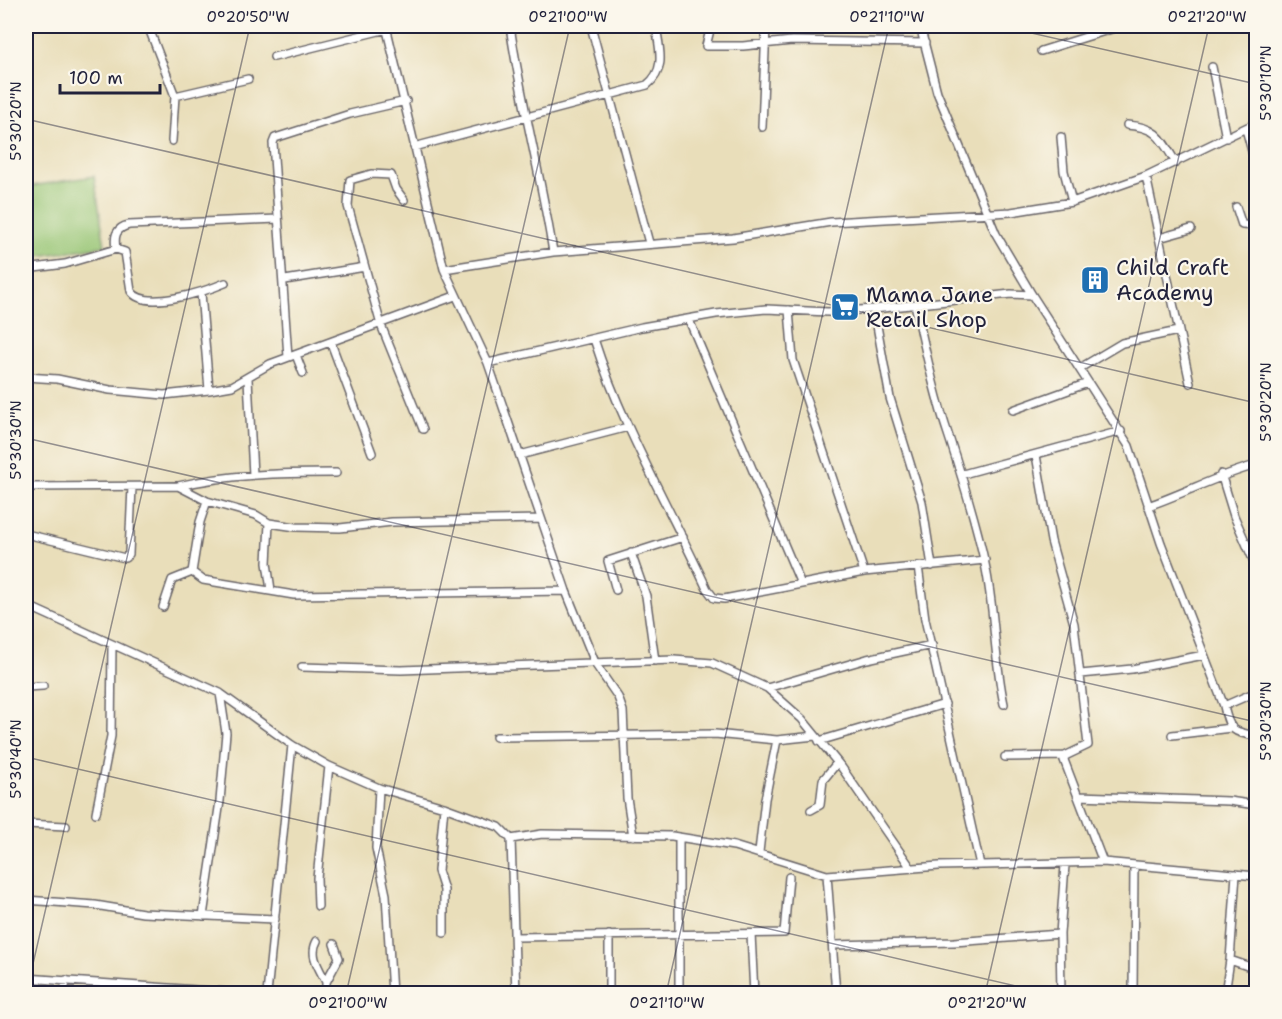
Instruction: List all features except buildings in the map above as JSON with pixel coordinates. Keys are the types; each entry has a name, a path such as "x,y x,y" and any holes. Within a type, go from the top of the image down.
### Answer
{"street":[{"path":"148,26 175,96 172,141"},
{"path":"510,26 519,84 554,252"},
{"path":"591,26 649,243"},
{"path":"414,147 647,86 656,78 660,61 656,26"},
{"path":"711,26 706,46 742,46 765,42 924,43"},
{"path":"762,127 766,26"},
{"path":"920,26 937,92 996,234 1032,295 1121,431 1139,471 1149,506 1231,728 1237,732 1257,736"},
{"path":"1041,51 1121,26"},
{"path":"274,57 386,27 406,100 414,147 444,269 488,363 566,591 596,664 618,697 623,711 626,735 627,798 633,836"},
{"path":"1212,67 1226,138"},
{"path":"175,96 248,79"},
{"path":"288,357 285,280 273,143 275,138 350,114 406,100"},
{"path":"444,269 554,252 733,238 831,222 989,214 1072,202 1146,176 1257,123"},
{"path":"1127,125 1151,129 1160,137 1176,163"},
{"path":"1246,129 1257,166"},
{"path":"1061,137 1064,171 1072,202"},
{"path":"405,200 396,189 391,175 371,174 350,180 348,206 381,325 423,429"},
{"path":"1146,176 1190,383"},
{"path":"1236,207 1242,225 1257,226"},
{"path":"116,249 114,237 117,232 129,225 278,219"},
{"path":"1159,238 1191,229"},
{"path":"26,269 65,264 116,249 125,252 134,296 147,301 201,293 225,283"},
{"path":"285,280 365,267"},
{"path":"201,293 209,390"},
{"path":"488,363 642,327 766,309 828,312 1011,294 1032,295"},
{"path":"26,377 57,379 110,390 164,395 209,390 248,379 270,364 455,296"},
{"path":"915,304 938,402 963,474 984,560 993,602 999,684 1004,704"},
{"path":"874,309 890,398 922,502 932,566"},
{"path":"789,310 794,360 864,572"},
{"path":"689,320 801,584"},
{"path":"1080,368 1122,344 1178,331"},
{"path":"594,339 609,385 628,427 707,589 714,598 723,599 864,572 984,560"},
{"path":"331,343 372,453"},
{"path":"296,355 303,373"},
{"path":"248,379 253,475"},
{"path":"1013,410 1088,383"},
{"path":"520,455 628,427"},
{"path":"963,474 1121,431"},
{"path":"1005,757 1065,756 1088,745 1074,624 1051,541 1036,455"},
{"path":"1149,506 1180,495 1221,474 1257,465"},
{"path":"26,488 178,486 215,478 336,473"},
{"path":"1221,474 1234,516 1257,566"},
{"path":"178,486 207,501 256,515 269,523 340,528 392,522 541,519"},
{"path":"26,534 125,558 129,554 132,487"},
{"path":"192,572 198,529 207,501"},
{"path":"269,523 267,563 271,590"},
{"path":"616,590 608,561 683,537"},
{"path":"632,553 646,596 655,661"},
{"path":"918,566 925,619 980,865"},
{"path":"192,572 203,580 294,595 566,591"},
{"path":"163,607 172,580 192,572"},
{"path":"26,605 220,693 292,745 329,766 379,788 444,807 499,827 511,839 516,993"},
{"path":"96,813 111,736 112,645"},
{"path":"767,688 867,659 932,645"},
{"path":"1081,674 1132,669 1204,655"},
{"path":"302,667 401,670 655,661 712,663 767,688 802,719 837,763 911,868"},
{"path":"26,687 43,686"},
{"path":"1224,706 1257,692"},
{"path":"203,916 220,801 226,733 220,693"},
{"path":"496,737 715,734 777,740 817,738 945,704"},
{"path":"1172,735 1231,728"},
{"path":"759,852 765,799 777,740"},
{"path":"267,993 292,745"},
{"path":"1065,756 1064,760 1103,862"},
{"path":"811,810 820,805 823,780 837,763"},
{"path":"318,906 317,878 329,766"},
{"path":"379,788 376,848 386,895 392,993"},
{"path":"1078,796 1229,801 1257,805"},
{"path":"444,807 438,871 444,890 444,933"},
{"path":"26,824 66,826"},
{"path":"511,839 542,834 679,838 759,852 827,876 911,868 1065,865 1103,862 1257,876"},
{"path":"679,838 679,993"},
{"path":"1061,993 1060,934 1065,865"},
{"path":"1133,993 1134,865"},
{"path":"1225,993 1230,960 1236,874"},
{"path":"827,876 836,993"},
{"path":"515,937 783,933 789,877"},
{"path":"26,900 95,905 143,913 275,919"},
{"path":"751,934 754,993"},
{"path":"834,945 954,942 1060,934"},
{"path":"609,935 609,993"},
{"path":"317,940 313,948 314,958 326,982 326,993"},
{"path":"326,982 339,958 334,944"},
{"path":"1230,960 1257,969"},
{"path":"26,978 254,993"},
{"path":"64,993 66,980"}],"green space":[{"path":"94,176 105,246 26,258 26,187"}],"place":[{"name":"Child Craft Academy","path":"1095,280"},
{"name":"Mama Jane Retail Shop","path":"845,307"}]}
